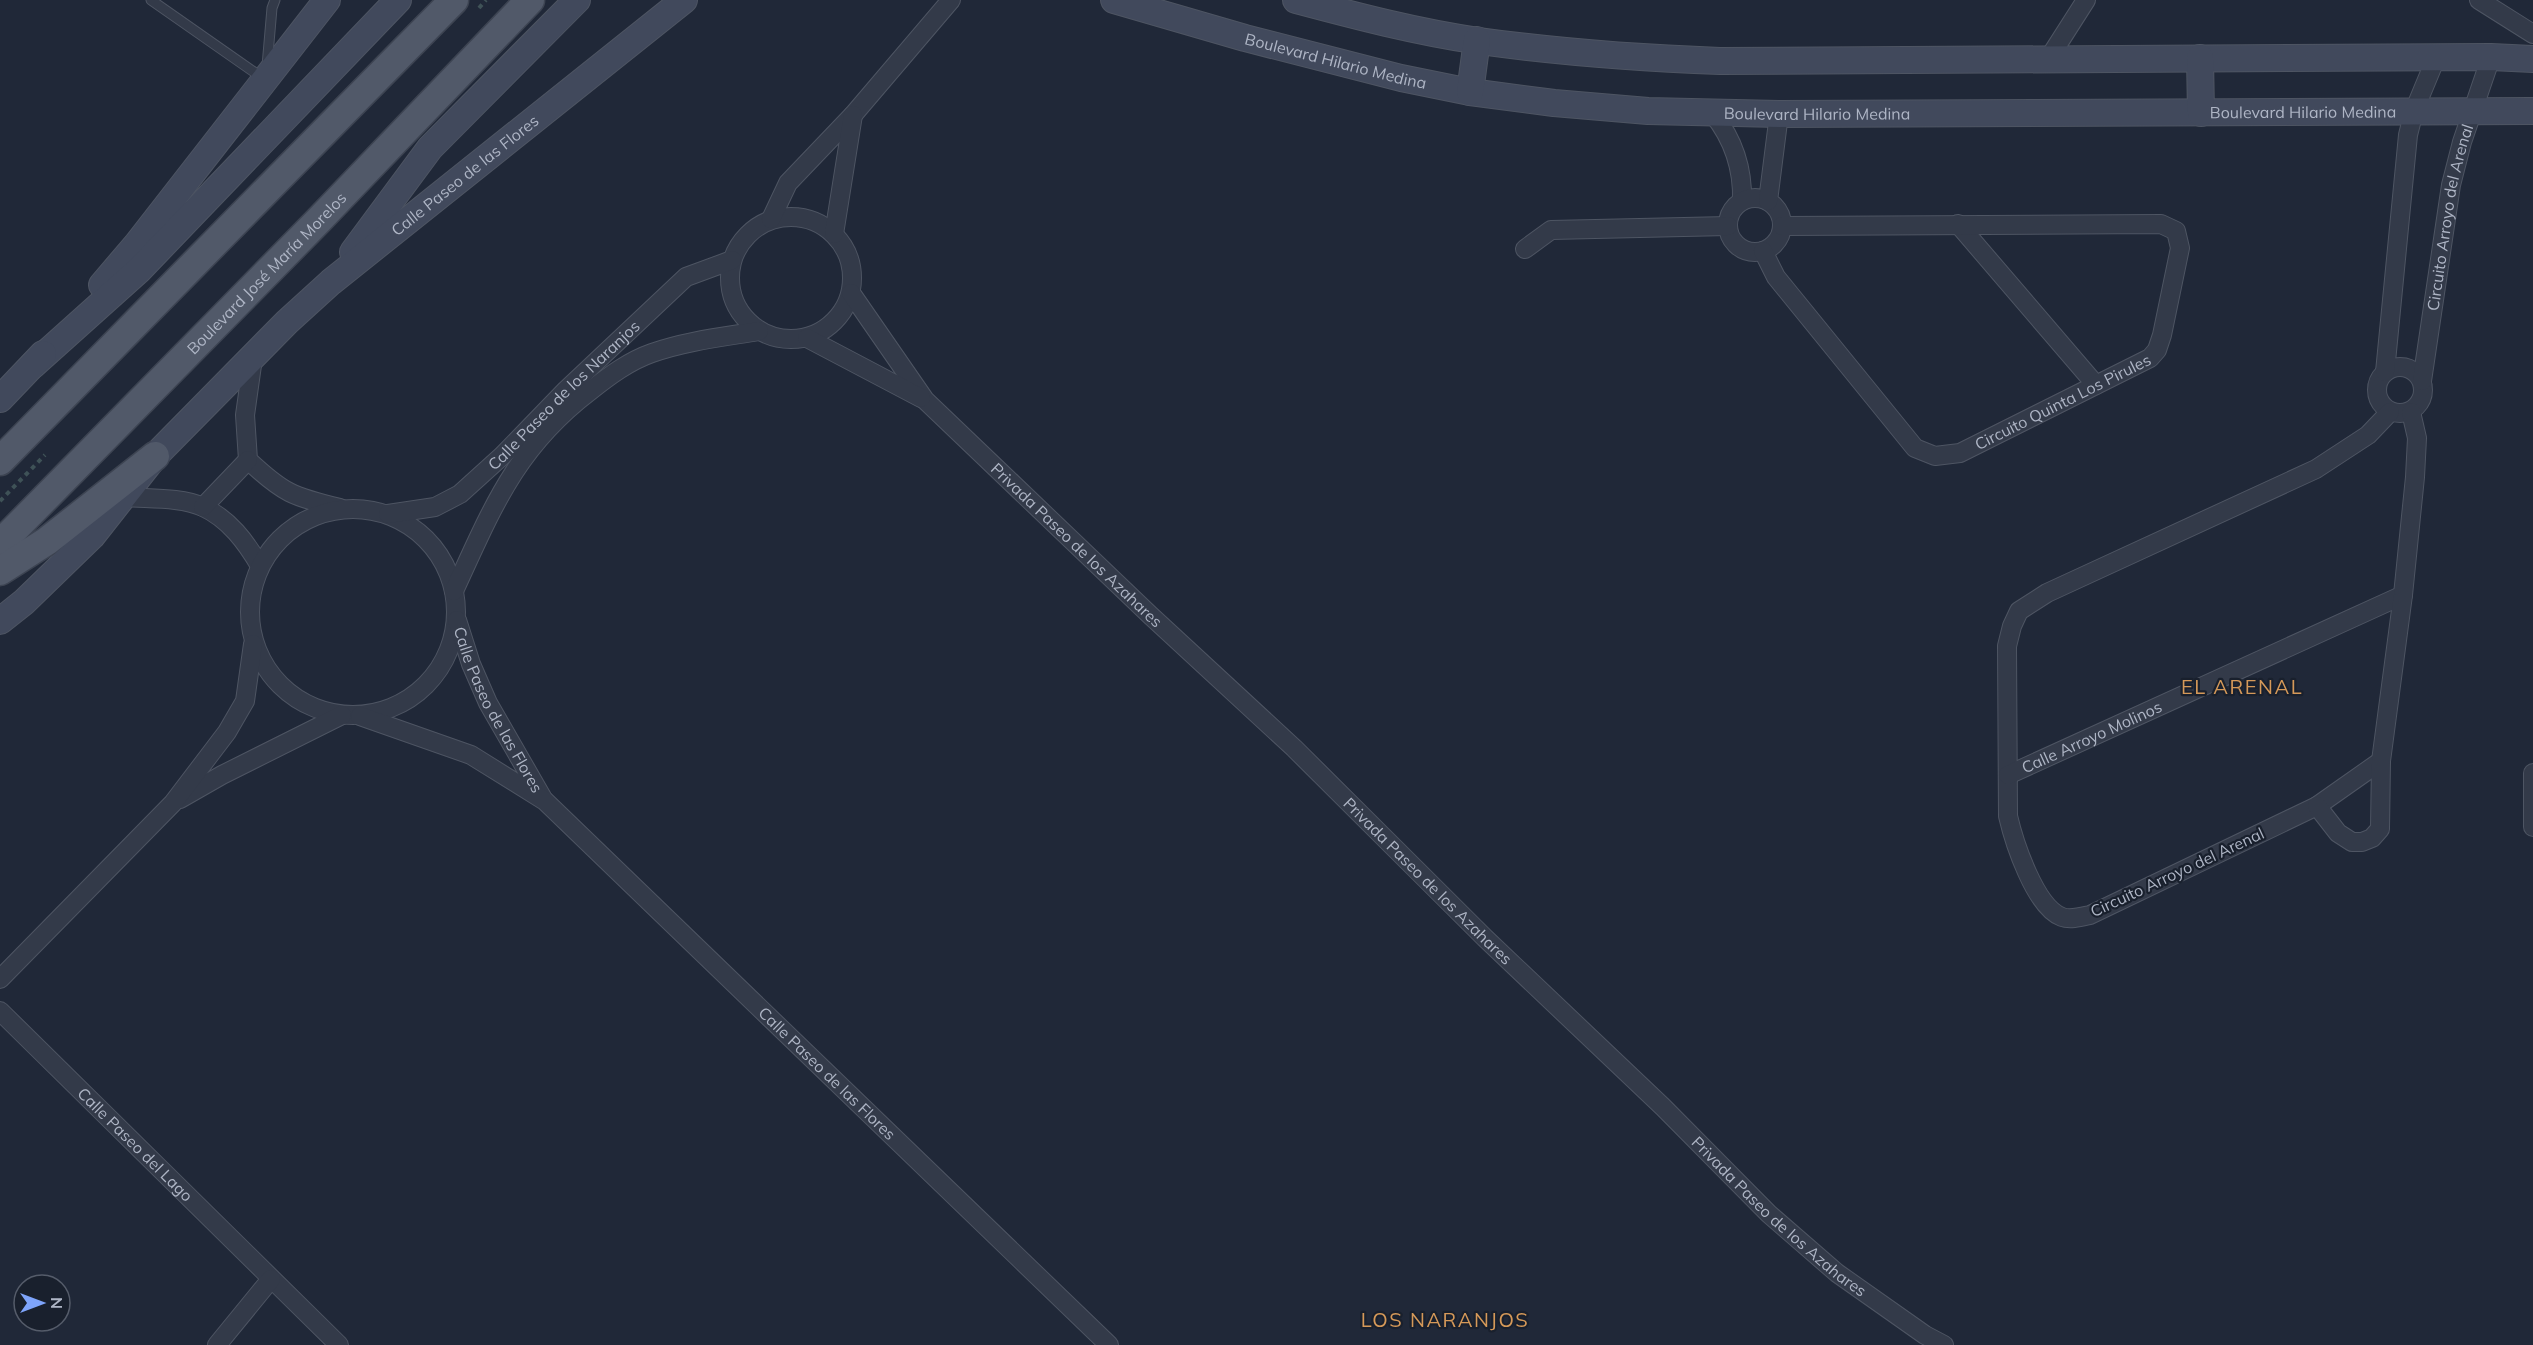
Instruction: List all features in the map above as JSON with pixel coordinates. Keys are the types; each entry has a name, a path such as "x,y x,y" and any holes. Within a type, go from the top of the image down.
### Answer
{"main road":[{"path":"0,461 453,0"},
{"name":"Boulevard José María Morelos","path":"0,544 319,220 530,0"},
{"path":"0,571 47,541 155,456"}],"street":[{"path":"0,399 33,365 137,244 327,0"},
{"path":"33,365 139,270 398,0"},
{"path":"331,282 429,148 577,0"},
{"name":"Calle Paseo de las Flores","path":"0,621 24,602 92,536 155,456 331,282 684,0"},
{"path":"771,219 788,183 853,115 951,0"},
{"name":"Boulevard Hilario Medina","path":"1114,0 1245,38 1401,78 1470,92 1554,104 1713,114 2533,111"},
{"path":"1296,0 1406,27 1477,40 1566,51 1720,61 2049,58 2491,57 2533,59"},
{"path":"2049,58 2086,0"},
{"path":"2479,0 2533,34"},
{"path":"1470,92 1477,40"},
{"name":"Circuito Arroyo del Arenal","path":"2422,381 2451,184 2472,111 2491,57"},
{"path":"2200,58 2201,113"},
{"path":"2385,372 2408,135 2414,111 2436,58"},
{"path":"1713,114 1733,147 1742,179 1742,201 1730,216 1728,226 1730,235 1735,244 1743,250 1763,251 1773,246 1782,226 1776,207 1760,198 1742,201"},
{"path":"1768,201 1779,114"},
{"path":"834,234 853,115"},
{"path":"794,216 815,222 834,234 846,251 852,272 851,293 842,313 826,328 807,338 790,340 774,338 759,331 740,312 730,287 732,260 741,242 754,228 771,219 794,216"},
{"path":"1958,224 2096,385"},
{"name":"Circuito Quinta Los Pirules","path":"1763,251 1776,277 1916,448 1935,456 1960,453 2150,358 2157,350 2180,248 2176,231 2161,224 1782,226"},
{"path":"1525,249 1551,230 1728,226"},
{"name":"Calle Paseo de los Naranjos","path":"388,514 435,507 460,494 686,277 732,260"},
{"name":"Privada Paseo de los Azahares","path":"851,293 925,400 1150,615 1294,748 1485,938 1663,1107 1769,1214 1837,1273 1924,1335 1944,1345"},
{"name":"Calle Paseo de los Naranjos","path":"454,591 496,500 516,467 540,436 568,408 618,370 651,354 679,345 759,331"},
{"name":"Privada Paseo de los Azahares","path":"807,338 925,400"},
{"path":"253,358 245,415 248,460 274,484 294,496 341,508 365,509 388,514 415,529 437,552 451,580 456,615 452,640 442,663 427,684 400,704 384,711 351,715 318,710 277,683 262,663 253,640"},
{"path":"2395,367 2406,367 2415,372 2422,381 2424,393 2420,404 2411,412 2400,414 2390,412 2381,404 2376,393 2378,381 2385,372 2395,367"},
{"name":"Circuito Arroyo del Arenal","path":"2381,761 2317,806 2090,915 2065,918 2055,913 2039,892 2020,858 2008,816 2007,646 2019,611 2048,593 2100,567 2316,468 2368,435 2390,412"},
{"path":"2317,806 2345,839 2362,842 2372,838 2380,829 2382,818 2381,761 2403,595 2417,438 2411,412"},
{"path":"203,507 248,460"},
{"path":"125,497 182,502 203,507 234,529 260,566"},
{"path":"0,979 174,803 227,732 245,701 253,640 250,602 260,566 280,538 308,518 341,508"},
{"name":"Calle Arroyo Molinos","path":"2008,775 2403,595"},
{"name":"Calle Paseo de las Flores","path":"456,615 471,664 488,703 545,801"},
{"path":"174,803 222,775 351,715"},
{"name":"Calle Paseo de las Flores","path":"351,715 471,755 545,801 1109,1345"},
{"path":"2532,825 2533,773"},
{"name":"Calle Paseo del Lago","path":"0,1011 339,1345"},
{"path":"217,1345 271,1279"}],"lane":[{"path":"151,0 266,81"},
{"path":"266,81 268,38 275,0"}],"district":[{"name":"EL ARENAL","path":"2242,686"},
{"name":"LOS NARANJOS","path":"1445,1319"}]}
